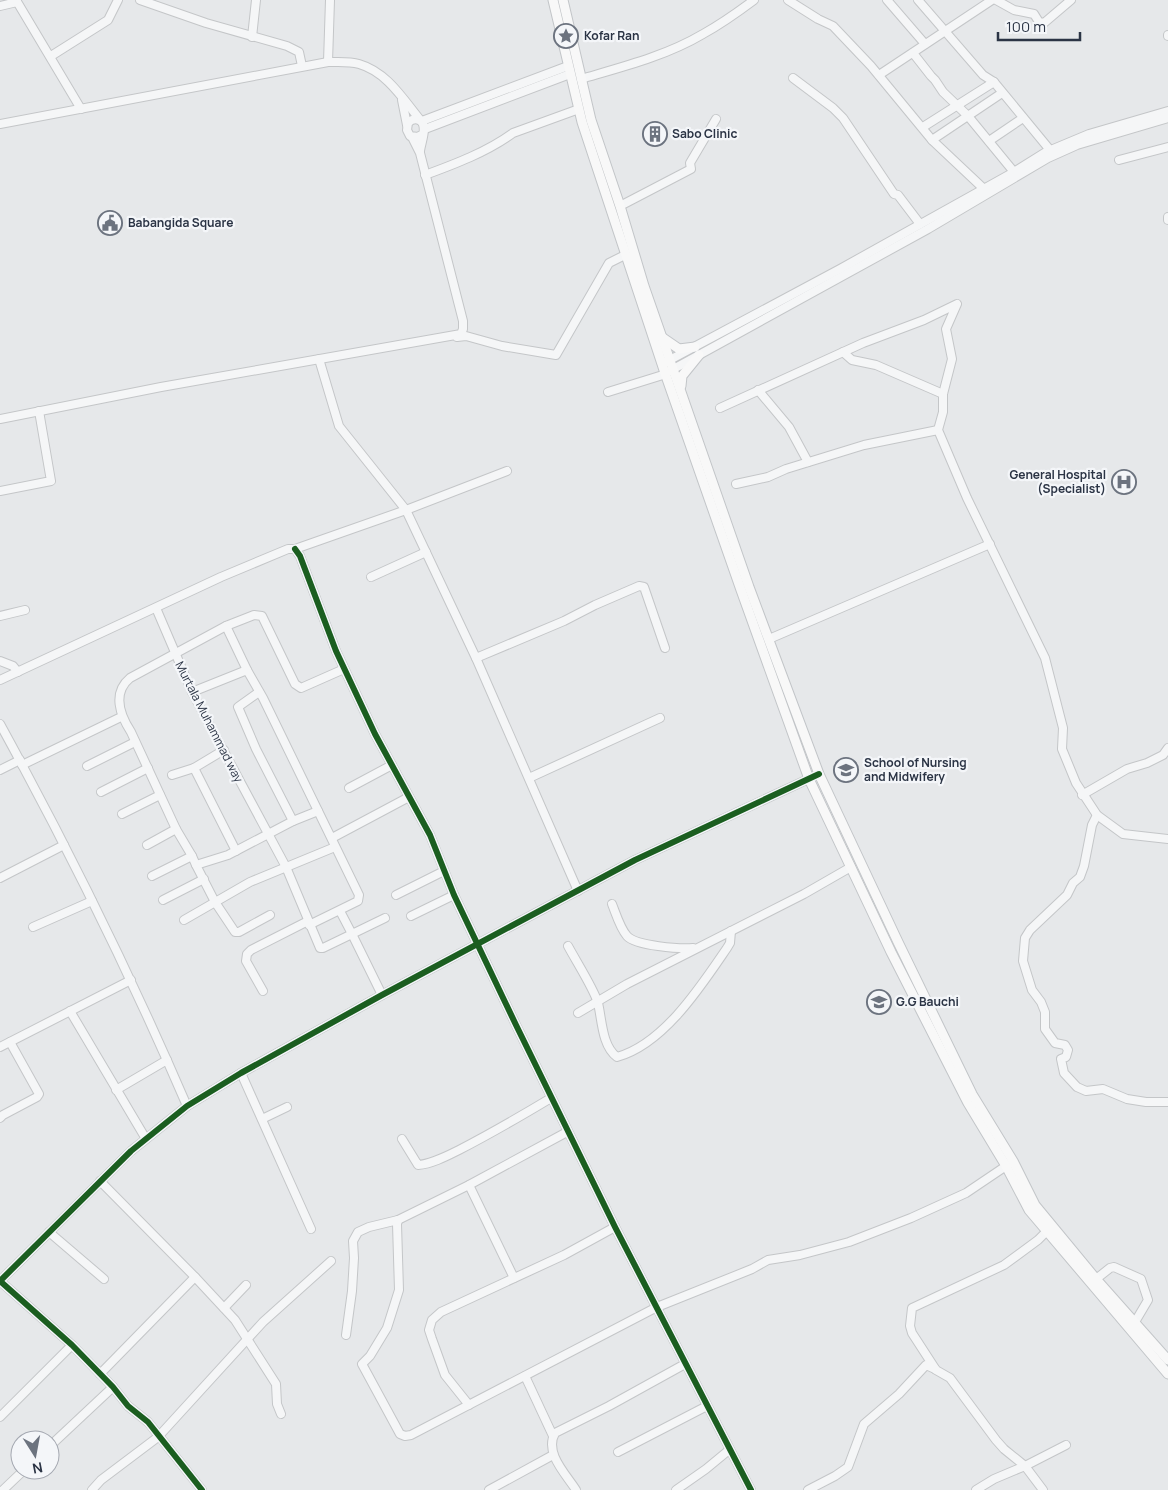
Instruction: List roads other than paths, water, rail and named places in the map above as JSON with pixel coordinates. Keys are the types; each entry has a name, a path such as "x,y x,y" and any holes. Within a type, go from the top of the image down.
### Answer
{"main road":[{"path":"553,0 579,109 627,254 733,554 809,779 891,952 968,1103 1035,1205 1096,1279 1168,1360"},
{"path":"562,0 591,120 644,286 663,338 668,368 681,388 733,554 768,639 819,774 972,1094 1009,1163 1029,1210 1168,1374"},
{"path":"663,338 678,348 697,351 682,376 681,388"}],"street":[{"path":"50,56 108,20 118,0"},
{"path":"140,0 206,23 297,50 300,54 302,66"},
{"path":"252,37 256,0"},
{"path":"328,62 330,0"},
{"path":"581,79 672,50 704,34 754,0"},
{"path":"788,0 833,26 879,75 932,140 984,189"},
{"path":"887,0 925,44"},
{"path":"918,0 983,75 994,82 1050,150"},
{"path":"879,75 992,0"},
{"path":"996,0 1014,10 1034,14 1039,22 1044,23 1071,0"},
{"path":"0,6 16,1 81,109"},
{"path":"913,53 943,92 968,116 1014,172"},
{"path":"0,124 302,66 328,62 359,64 376,72 390,83 421,121 424,132 420,153"},
{"path":"407,125 413,120 421,121 569,70"},
{"path":"412,137 418,137 424,132 569,70"},
{"path":"793,78 833,108 842,118 894,194 898,195 920,224"},
{"path":"923,127 994,82"},
{"path":"932,140 1002,93"},
{"path":"0,419 161,387 461,334 463,321 445,246 420,153 412,137 407,132 402,98"},
{"path":"426,175 464,160 512,133 579,109"},
{"path":"608,392 668,368 770,308 984,189 1050,150 1089,134 1168,111"},
{"path":"989,141 1023,118"},
{"path":"697,351 928,229 1048,158 1077,145 1168,118"},
{"path":"620,206 692,169 690,163 716,119"},
{"path":"1119,160 1168,147"},
{"path":"443,338 466,336 502,346 556,355 609,263 627,254"},
{"path":"720,408 843,352 924,320 957,304 946,329 952,359 943,394 943,412 938,430 956,474 1046,658 1063,728 1062,749 1082,795 1097,815 1123,834 1167,839"},
{"path":"843,352 852,360 876,365 943,394"},
{"path":"319,359 338,426 406,510 476,658 578,891"},
{"path":"758,390 789,427 808,462"},
{"path":"0,491 51,482 39,411"},
{"path":"736,484 768,477 808,462 864,445 938,430"},
{"path":"0,680 288,549 295,549 406,510 507,471"},
{"path":"768,639 990,544"},
{"path":"295,549 300,556 344,669 375,734 430,835 454,895 551,1098 615,1227 751,1490"},
{"path":"371,577 426,552"},
{"path":"476,658 564,621 639,586 644,587 665,648"},
{"name":"Murtala Muhammad way","path":"156,608 192,692 286,868 320,948 352,934"},
{"path":"0,616 25,610"},
{"path":"270,915 239,932 235,932 215,902 176,829 148,768 121,717 120,690 122,684 130,678 226,626 254,615 262,616 298,687 301,688 344,669"},
{"path":"226,626 360,898 340,911 308,923 251,950 247,954 246,961 262,991"},
{"path":"0,661 13,666 18,672"},
{"path":"192,692 247,670"},
{"path":"259,692 238,707 256,749 293,821"},
{"path":"0,770 121,717"},
{"path":"529,778 660,718"},
{"path":"0,724 92,901 187,1106"},
{"path":"87,766 135,742"},
{"path":"1082,795 1127,769 1148,763 1163,755 1168,748"},
{"path":"172,775 194,768 224,750"},
{"path":"349,788 392,765"},
{"path":"101,792 148,768"},
{"path":"194,768 236,851"},
{"path":"202,1490 148,1422 128,1406 72,1344 0,1281 100,1181 146,1139 187,1106 241,1073 382,995 635,860 819,774"},
{"path":"122,814 160,795"},
{"path":"332,838 409,797"},
{"path":"196,865 236,851 293,821 318,811"},
{"path":"1097,815 1092,824 1080,877 1073,883 1068,896 1030,930 1025,938 1023,961 1032,990 1041,1002 1045,1012 1044,1029 1055,1043 1065,1045 1068,1050 1066,1057 1061,1059 1062,1068 1077,1087 1086,1091 1104,1089 1127,1099 1146,1102 1168,1102"},
{"path":"147,844 176,829"},
{"path":"0,878 64,845"},
{"path":"184,920 250,882 335,847"},
{"path":"152,876 192,856"},
{"path":"578,1013 597,1000 804,894 851,867"},
{"path":"396,895 444,871"},
{"path":"163,900 204,879"},
{"path":"411,916 454,895"},
{"path":"33,927 92,901"},
{"path":"612,904 624,931 631,940 675,949 697,948"},
{"path":"340,911 382,995"},
{"path":"352,934 385,918"},
{"path":"568,946 597,1000 603,1033 611,1050 618,1057 643,1045 672,1020 697,990 727,948 730,942 731,931"},
{"path":"0,1047 130,980"},
{"path":"70,1011 146,1139"},
{"path":"1,1114 37,1097 38,1094 10,1042"},
{"path":"116,1090 167,1060"},
{"path":"241,1073 311,1229"},
{"path":"402,1139 414,1161 418,1165 424,1165 475,1142 551,1098"},
{"path":"262,1119 287,1106"},
{"path":"346,1335 352,1291 353,1241 358,1232 368,1227 398,1220 568,1132"},
{"path":"398,1220 399,1290 387,1328 370,1356 364,1361 364,1367 402,1436 411,1435 657,1307 752,1269 768,1260 800,1255 850,1242 911,1218 966,1193 1009,1163"},
{"path":"100,1181 235,1320 276,1384 277,1404 281,1414"},
{"path":"469,1184 514,1278"},
{"path":"469,1405 445,1375 430,1330 432,1320 441,1312 564,1255 615,1227"},
{"path":"936,1370 912,1333 910,1326 912,1308 1004,1265 1047,1231"},
{"path":"48,1232 104,1280"},
{"path":"92,1490 101,1480 158,1436 248,1339 304,1284 331,1261"},
{"path":"1096,1279 1114,1267 1141,1279 1148,1300 1135,1322"},
{"path":"100,1374 195,1277"},
{"path":"224,1308 246,1285"},
{"path":"0,1417 72,1344"},
{"path":"553,1436 555,1433 685,1364"},
{"path":"808,1490 846,1469 864,1424 899,1394 926,1365 950,1378 996,1440 1025,1466 1043,1490"},
{"path":"525,1376 553,1436 553,1455 576,1490"},
{"path":"60,1436 112,1387"},
{"path":"618,1452 708,1406"},
{"path":"976,1490 994,1479 1066,1445"},
{"path":"676,1490 729,1450"},
{"path":"489,1490 553,1455"},
{"path":"3,1490 14,1480"}],"place":[{"name":"Kofar Ran","path":"566,36"},
{"name":"Sabo Clinic","path":"655,134"},
{"name":"Babangida Square","path":"110,223"},
{"name":"General Hospital (Specialist)","path":"1124,482"},
{"name":"School of Nursing and Midwifery","path":"846,770"},
{"name":"G.G Bauchi","path":"879,1002"}]}
